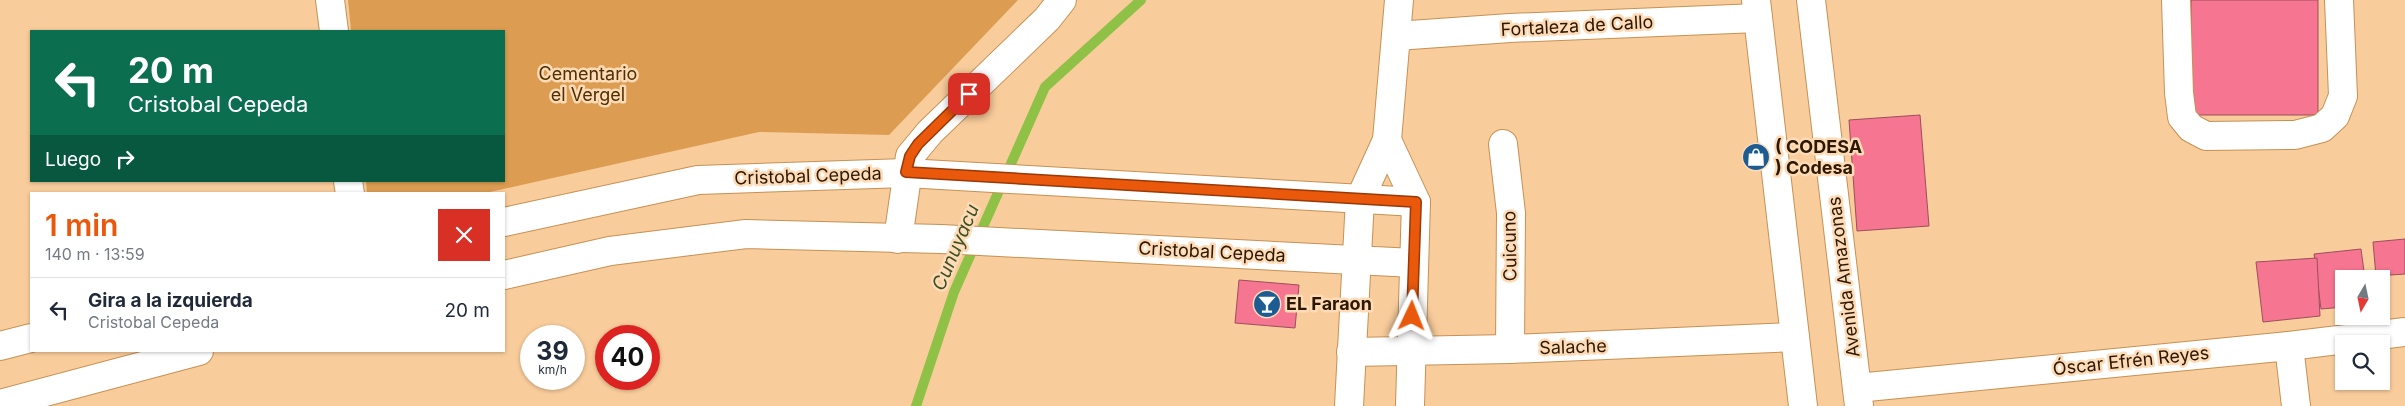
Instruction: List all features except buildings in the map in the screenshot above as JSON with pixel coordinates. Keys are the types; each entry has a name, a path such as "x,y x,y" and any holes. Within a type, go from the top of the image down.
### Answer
{"street":[{"path":"330,0 334,30"},
{"path":"898,238 906,172 910,156 918,144 1047,19 1062,0"},
{"path":"1349,406 1360,199 1386,140 1399,0"},
{"name":"Avenida Amazonas","path":"1811,0 1858,397"},
{"path":"2176,0 2179,93 2182,117 2191,128 2206,136 2295,135 2322,128 2335,116 2343,96 2340,0"},
{"path":"1757,9 1803,406"},
{"name":"Fortaleza de Callo","path":"1396,36 1757,9"},
{"path":"1386,140 1416,202 1410,406"},
{"name":"Cuicuno","path":"1503,144 1511,213 1510,349"},
{"name":"Cristobal Cepeda","path":"505,222 698,180 906,172 1416,202"},
{"name":"Cristobal Cepeda","path":"505,276 610,251 746,234 941,239 1414,262"},
{"name":"Óscar Efrén Reyes","path":"1858,397 2405,332"},
{"name":"Salache","path":"1351,352 1510,349 1794,337"},
{"path":"0,346 30,338"},
{"path":"2289,346 2296,406"},
{"path":"0,404 195,352"}],"green space":[{"name":"Cementario el Vergel","path":"348,0 1018,0 889,135 759,132 490,192 367,192 366,182 505,182 505,30 351,30"}],"waterway":[{"name":"Cunuyacu","path":"916,406 954,292 1045,87 1141,0"}],"place":[{"name":"( CODESA ) Codesa","path":"1756,157"},
{"name":"EL Faraon","path":"1267,304"}],"route":[{"path":"969,94 918,144 910,156 906,172 1416,202 1412,316"}]}
